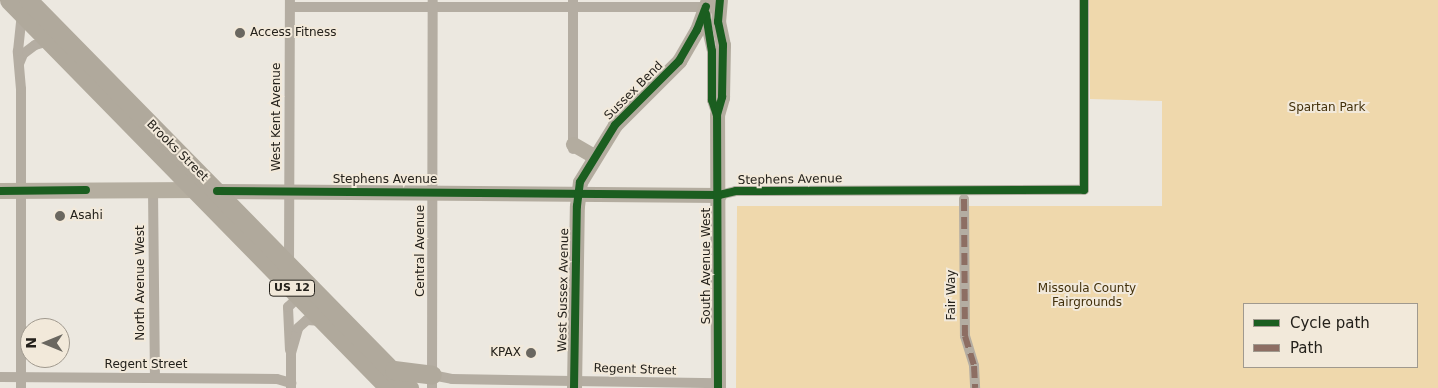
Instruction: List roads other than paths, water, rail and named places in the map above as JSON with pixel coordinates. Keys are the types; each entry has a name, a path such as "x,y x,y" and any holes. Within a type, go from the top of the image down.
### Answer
{"highway":[{"name":"Brooks Street","path":"9,0 27,6 217,191 327,303 391,379"},
{"name":"Brooks Street","path":"27,6 49,41 331,328 391,379 409,388"},
{"path":"300,296 327,303"},
{"path":"391,379 432,381"}],"main road":[{"name":"Stephens Avenue","path":"0,190 217,191"}],"street":[{"name":"Stephens Avenue","path":"217,191 578,192 719,195 736,191 1084,190 1084,0"},
{"path":"290,4 711,2"},
{"name":"South Avenue West","path":"711,2 718,10 723,45 722,80 717,115 719,195 718,386"},
{"name":"Sussex Bend","path":"578,192 594,156 623,116 672,70 697,30 711,2"},
{"name":"Central Avenue","path":"432,381 433,3"},
{"path":"573,3 573,148 594,156"},
{"name":"West Kent Avenue","path":"289,264 290,4"},
{"path":"21,383 19,191 21,89 18,65 27,6"},
{"path":"18,65 27,50 36,44 49,41"},
{"name":"North Avenue West","path":"153,190 154,377"},
{"name":"West Sussex Avenue","path":"574,384 578,192"},
{"name":"Fair Way","path":"964,200 965,336 974,366 975,388"},
{"path":"291,353 287,342 288,307 300,296"},
{"path":"291,386 291,353 296,331 305,321 319,320 331,328"},
{"name":"Regent Street","path":"0,377 21,383 154,377 277,379 291,386"},
{"name":"Regent Street","path":"432,381 452,379 574,384 718,386"}],"place":[{"name":"Access Fitness","path":"240,33"},
{"name":"Asahi","path":"60,216"},
{"name":"KPAX","path":"531,353"}],"park label":[{"name":"Spartan Park","path":"1327,108"},
{"name":"Missoula County Fairgrounds","path":"1087,296"}]}
